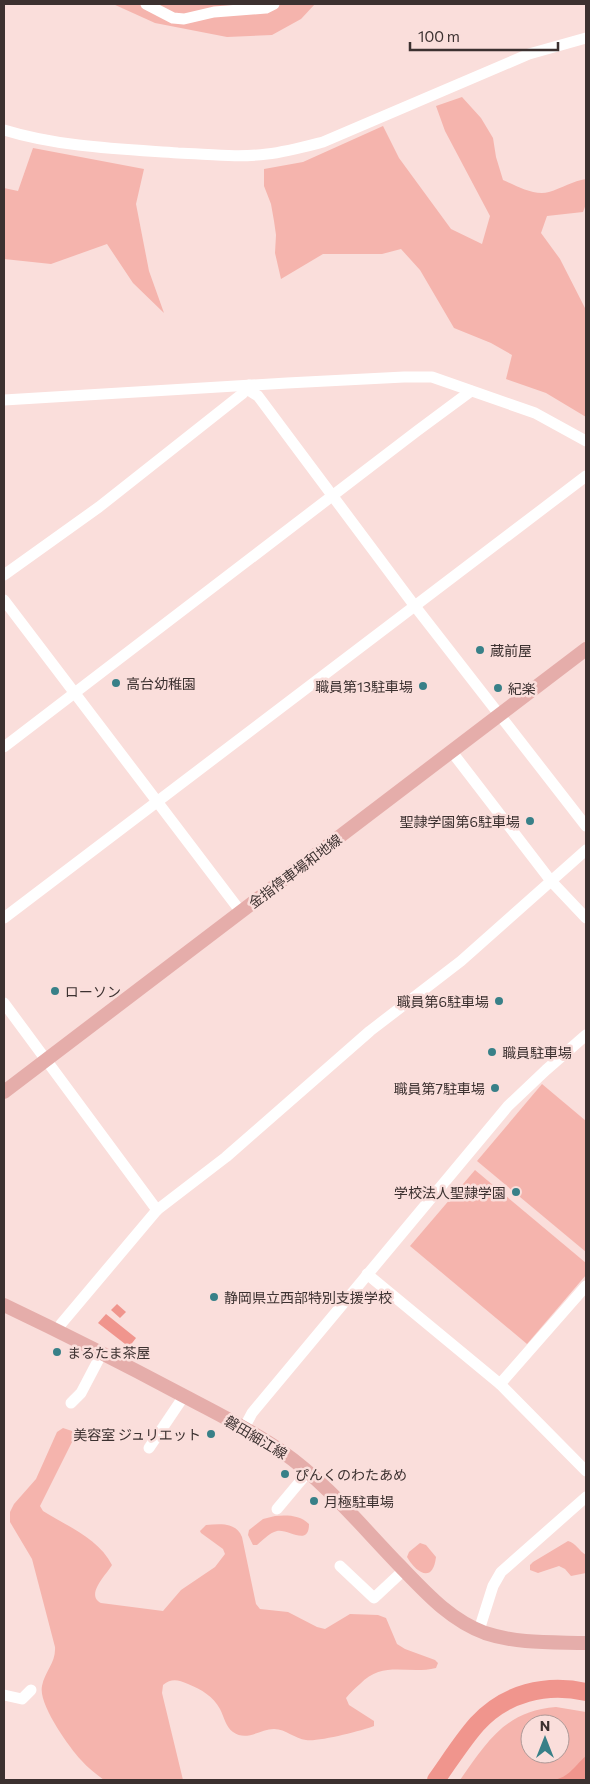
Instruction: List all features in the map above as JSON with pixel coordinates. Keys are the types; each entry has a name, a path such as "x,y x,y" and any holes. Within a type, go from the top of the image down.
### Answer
{"main road":[{"name":"金指停車場和地線","path":"4,1092 586,649"},
{"name":"磐田細江線","path":"4,1305 102,1353 271,1444 308,1472 441,1608 462,1622 496,1636 521,1641 586,1643"}],"street":[{"path":"146,4 173,18 184,19 214,12 266,8 274,4"},
{"path":"4,130 67,143 116,148 234,156 265,155 322,142 520,58 586,38"},
{"path":"4,400 404,376 432,377 535,413 586,440"},
{"path":"249,385 250,390 258,396 414,605 586,826"},
{"path":"4,575 98,507 242,394 249,385"},
{"path":"4,747 471,391"},
{"path":"4,918 586,476"},
{"path":"4,600 241,912"},
{"path":"452,752 551,881 586,918"},
{"path":"58,1331 61,1324 157,1210 226,1157 370,1031 461,960 586,850"},
{"path":"4,1003 157,1210"},
{"path":"244,1428 252,1413 508,1106 586,1034"},
{"path":"367,1274 500,1384 586,1471"},
{"path":"500,1384 586,1286"},
{"path":"71,1403 81,1393 102,1353"},
{"path":"149,1448 184,1396"},
{"path":"277,1509 308,1472"},
{"path":"479,1630 493,1586 501,1572 586,1496"},
{"path":"340,1566 374,1598 404,1570"},
{"path":"4,1695 22,1699 31,1690"}],"shaded area":[{"path":"113,4 315,4 301,19 272,35 227,37 155,23"},
{"path":"462,97 481,118 493,138 503,180 526,190 543,193 586,179 586,204 583,212 547,216 541,233 560,259 586,310 586,417 546,393 506,379 512,355 491,343 454,328 420,270 401,249 382,254 323,254 281,279 275,253 276,235 271,204 264,186 264,169 303,162 383,126 399,158 451,229 482,244 490,216 445,131 436,106"},
{"path":"33,148 144,169 136,204 149,271 164,313 133,283 107,244 51,264 4,259 4,188 18,191"},
{"path":"542,1084 586,1121 586,1252 477,1161"},
{"path":"475,1170 586,1263 586,1275 527,1344 410,1246"},
{"path":"117,1304 126,1312 120,1318 111,1310"},
{"path":"106,1314 136,1338 129,1347 98,1323"},
{"path":"63,1428 72,1431 74,1435 73,1440 40,1506 43,1511 91,1540 112,1565 96,1590 95,1595 101,1603 163,1611 181,1590 215,1567 225,1554 223,1549 200,1531 206,1525 227,1525 236,1529 242,1537 256,1604 260,1609 288,1612 317,1627 325,1629 350,1614 378,1615 386,1618 397,1644 405,1649 435,1660 438,1663 436,1668 426,1670 387,1670 369,1677 346,1698 349,1705 374,1721 374,1726 340,1736 312,1740 302,1739 274,1729 243,1736 238,1735 225,1722 217,1704 207,1694 181,1681 169,1681 163,1685 162,1693 183,1780 104,1780 86,1766 76,1754 62,1736 49,1714 42,1694 42,1686 54,1658 55,1647 32,1559 10,1522 10,1512 14,1504 36,1479 57,1432"},
{"path":"275,1516 289,1516 302,1519 309,1524 306,1535 302,1536 277,1531 257,1545 253,1545 248,1535 249,1530 263,1519"},
{"path":"568,1541 586,1555 586,1573 571,1576 565,1569 559,1566 538,1573 530,1570 530,1565 533,1562"},
{"path":"420,1543 426,1545 436,1557 432,1570 428,1573 415,1568 407,1557 409,1552"},
{"path":"556,1707 586,1712 586,1780 460,1780 489,1741 510,1722 520,1717 520,1764 570,1764 570,1714 526,1714"},
{"path":"586,1756 586,1780 549,1780 566,1775"}],"waterway":[{"path":"436,1780 477,1724 500,1705 513,1698 541,1690 556,1689 586,1692"}],"place":[{"name":"蔵前屋","path":"480,650"},
{"name":"高台幼稚園","path":"116,683"},
{"name":"職員第13駐車場","path":"423,686"},
{"name":"紀楽","path":"498,688"},
{"name":"聖隷学園第6駐車場","path":"530,821"},
{"name":"ローソン","path":"55,991"},
{"name":"職員第6駐車場","path":"499,1001"},
{"name":"職員駐車場","path":"492,1052"},
{"name":"職員第7駐車場","path":"495,1088"},
{"name":"学校法人聖隷学園","path":"516,1192"},
{"name":"静岡県立西部特別支援学校","path":"214,1297"},
{"name":"まるたま茶屋","path":"57,1352"},
{"name":"美容室 ジュリエット","path":"211,1434"},
{"name":"ぴんくのわたあめ","path":"285,1474"},
{"name":"月極駐車場","path":"314,1501"}]}
